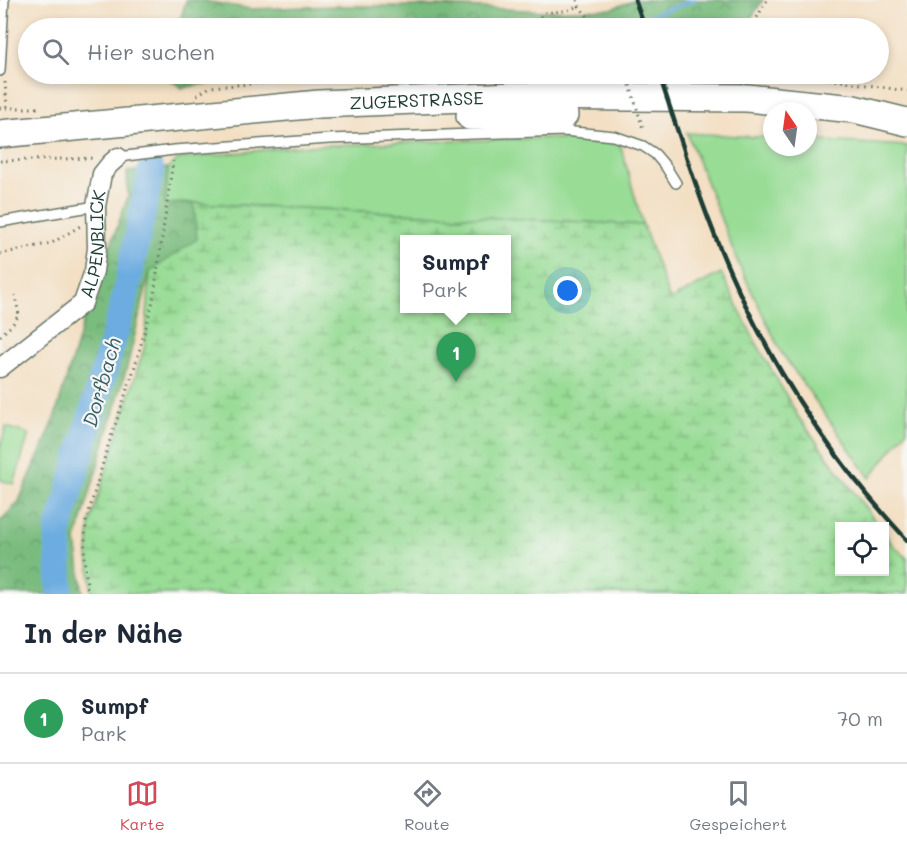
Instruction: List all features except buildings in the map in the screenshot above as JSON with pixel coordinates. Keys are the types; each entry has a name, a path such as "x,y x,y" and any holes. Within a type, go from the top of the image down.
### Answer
{"main road":[{"name":"ZUGERSTRASSE","path":"0,134 319,104 514,96 747,98 854,109 906,122"},
{"name":"ZUGERSTRASSE","path":"0,150 321,117 763,115"},
{"name":"ZUGERSTRASSE","path":"817,117 906,122"}],"street":[{"name":"ALPENBLICK","path":"0,368 42,331 83,303 94,271 96,211 102,174 118,157"}],"lane":[{"path":"0,71 4,0"},
{"name":"ZUGERSTRASSE","path":"118,157 174,150 329,139 564,131 614,136 643,146 655,154 676,183"},
{"path":"0,222 96,211"}],"path":[{"path":"577,0 579,6 590,18"},
{"path":"757,18 767,0"},
{"path":"539,18 543,13 565,11 579,6"},
{"path":"0,81 6,82 7,108"},
{"path":"860,84 907,91"},
{"path":"630,85 643,129"},
{"path":"88,594 84,556 86,522 153,301 174,150"},
{"path":"0,161 118,157"},
{"path":"0,254 52,243 96,211"},
{"path":"0,336 19,315 15,296"}],"green space":[{"path":"186,0 251,9 440,6 547,11 611,9 635,0 763,0 751,18 181,18"},
{"path":"177,84 205,84 182,88"},
{"path":"687,133 763,137 763,156 817,156 817,141 907,146 907,430 870,478 781,352 739,265"},
{"path":"545,138 620,144 643,225 194,203 165,205 168,168 178,159 302,146"},
{"path":"168,168 165,204 194,203 198,239 150,272 127,367 76,540 83,594 0,594 0,521 18,503 53,423 86,313 128,197 127,172"},
{"path":"194,203 643,225 670,300 721,273 753,337 799,418 876,522 835,522 835,576 889,576 889,540 907,558 907,594 92,594 88,554 90,523 145,345 150,272 197,239"},
{"path":"6,427 29,434 14,484 0,480 0,447"}],"waterway":[{"name":"Dorfbach","path":"644,18 694,0"},
{"name":"Dorfbach","path":"60,594 58,532 124,302 151,170"}],"railway":[{"path":"635,0 641,18"},
{"path":"662,84 708,217 730,273 759,333 796,396 837,456 907,540"}],"place":[{"name":"Sumpf","path":"456,382"}]}
